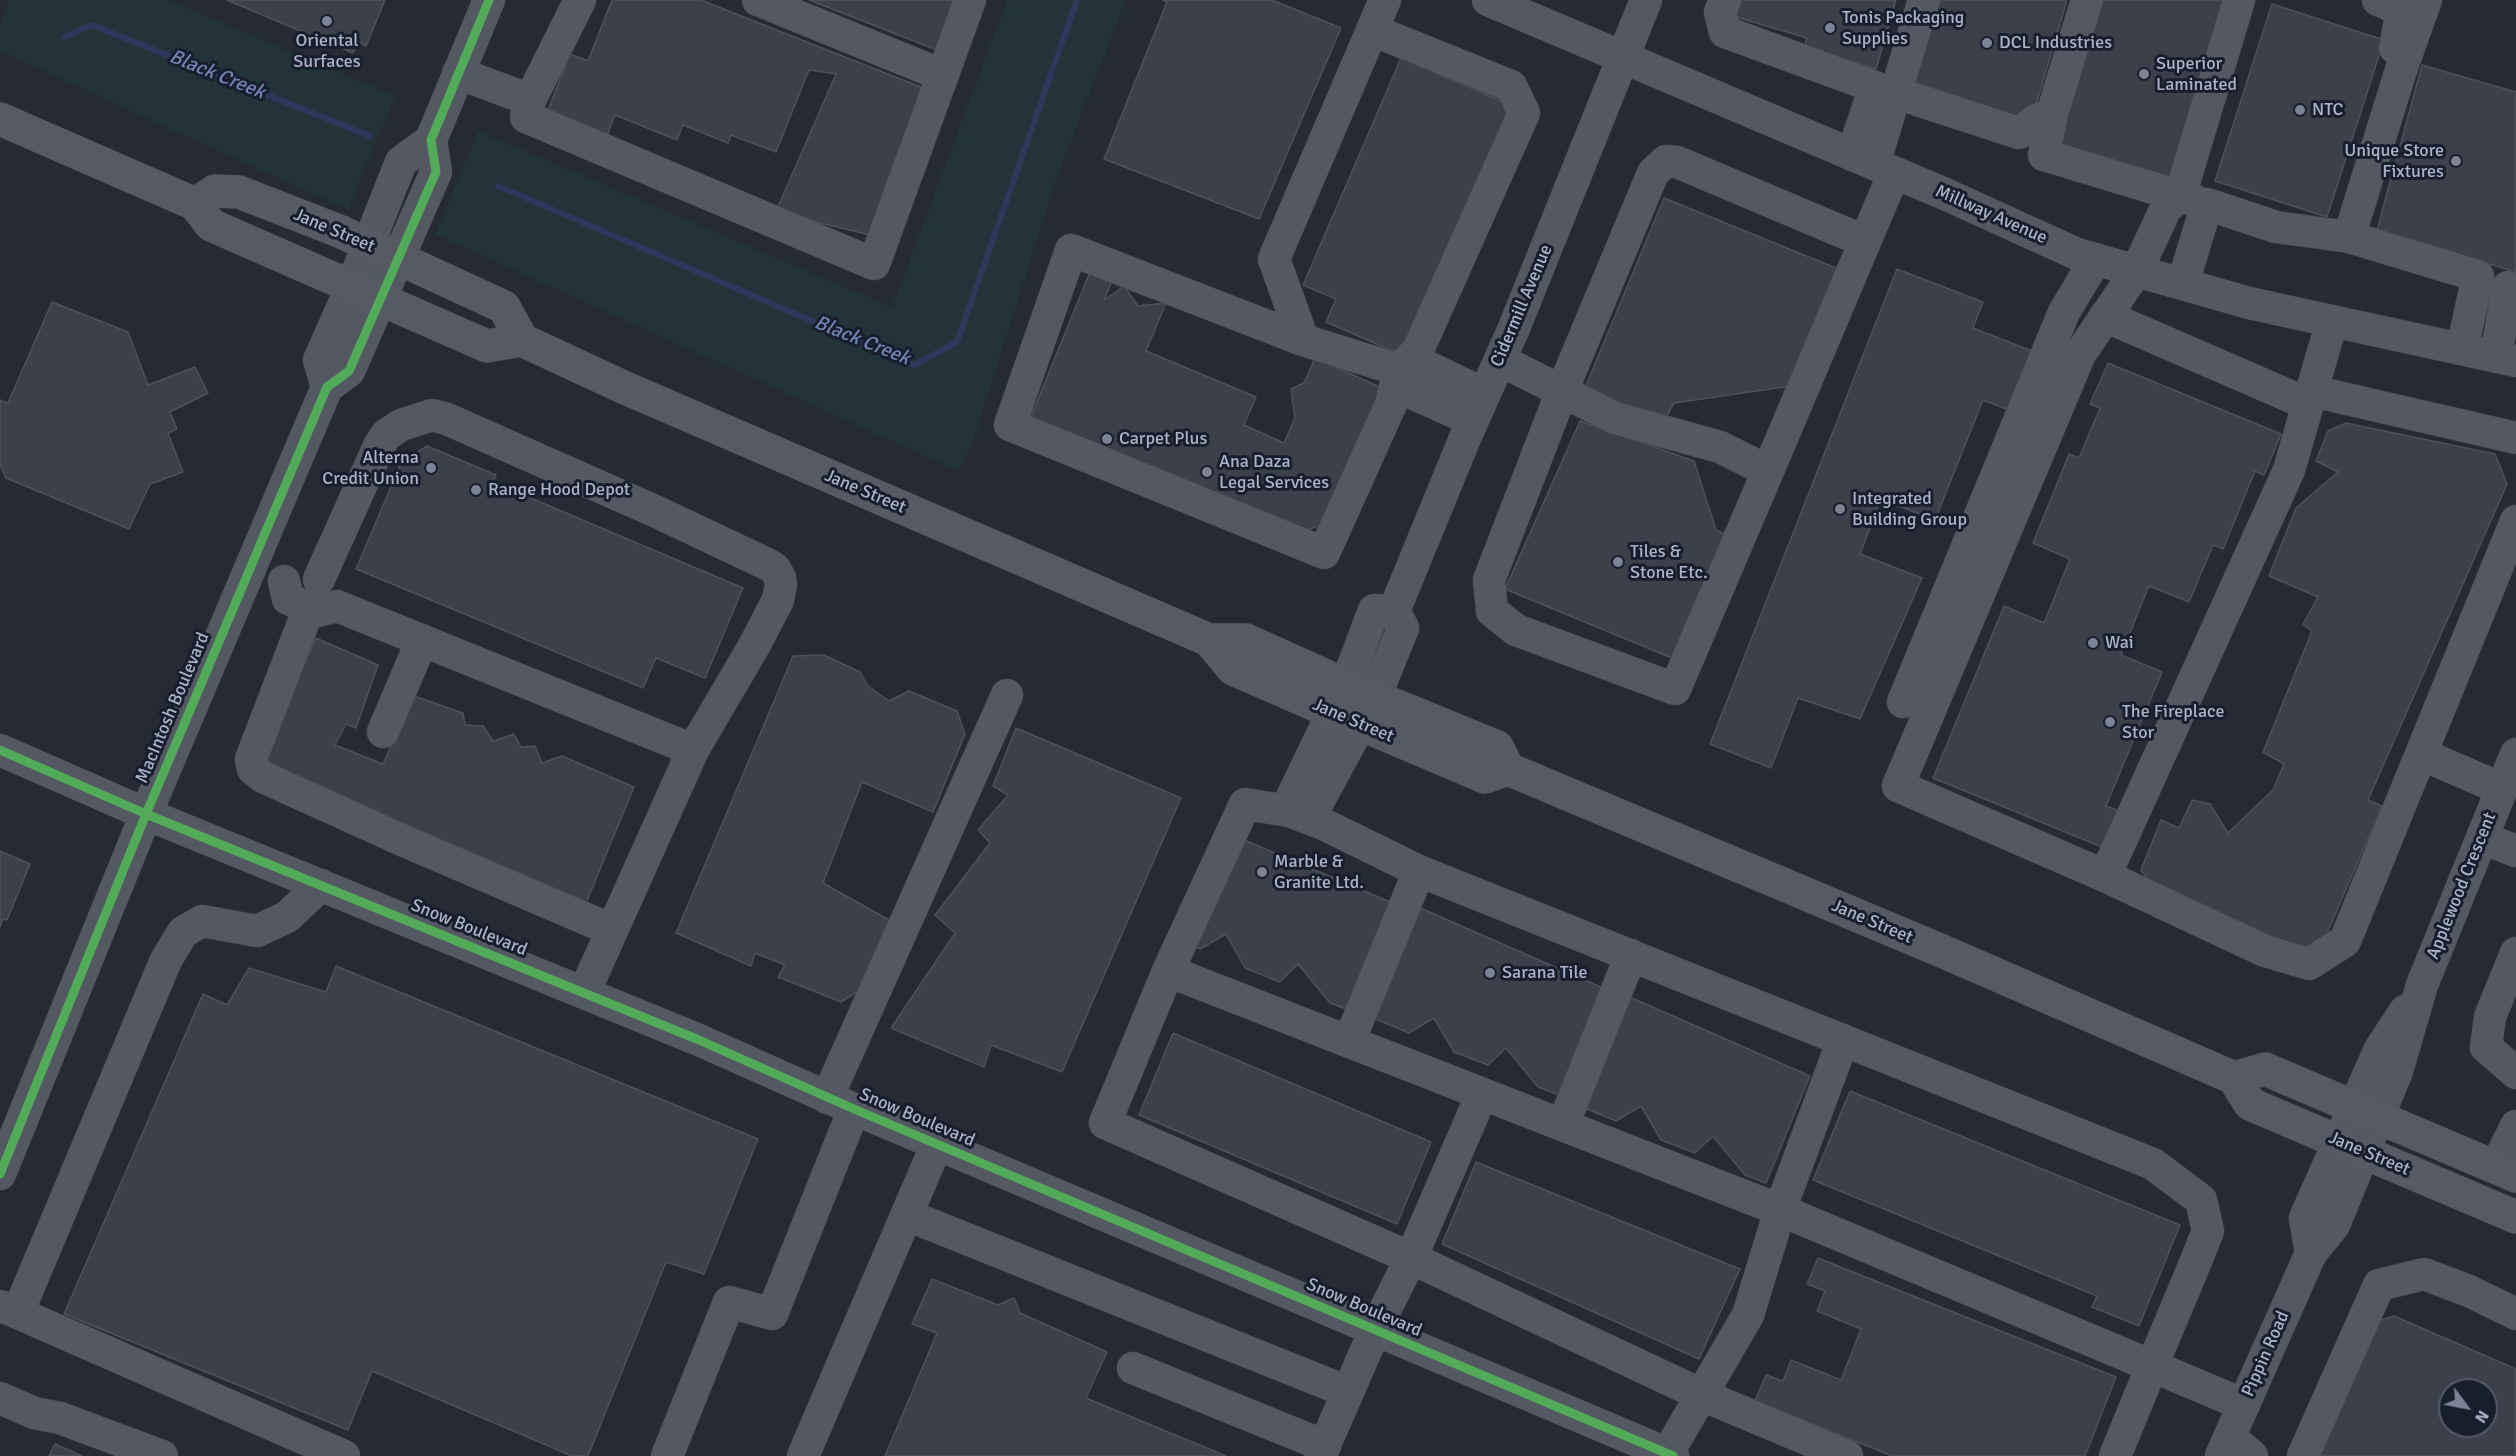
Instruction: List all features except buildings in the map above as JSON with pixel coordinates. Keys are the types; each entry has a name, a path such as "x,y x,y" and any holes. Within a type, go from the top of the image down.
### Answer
{"main road":[{"path":"0,119 195,204 211,225 487,346 522,340"},
{"name":"Jane Street","path":"195,204 215,191 239,192 367,244 397,260 504,307 522,340 622,387 1209,640 1246,640 1353,705 1497,747 1508,769 1920,942 2234,1078 2250,1104 2516,1217"},
{"path":"2234,1078 2265,1069 2506,1172"}],"street":[{"path":"366,294 397,260 436,172 431,140 489,0"},
{"path":"580,0 530,100 526,117 874,264 970,0"},
{"path":"758,0 942,75"},
{"path":"1303,340 1274,259 1385,0"},
{"name":"Millway Avenue","path":"1488,0 1873,164 2077,254 2249,303 2506,359"},
{"name":"Cidermill Avenue","path":"1297,814 1292,797 1403,628 1394,611 1478,407 1500,360 1646,0"},
{"path":"1725,0 1720,12 1725,32 1885,90 2019,133 2036,120 2052,114"},
{"path":"1864,241 1677,162 1666,161 1653,173 1562,391 1489,580 1492,611 1516,630 1675,689 1864,241 1873,164 1902,0"},
{"path":"1885,90 1924,0"},
{"path":"2087,0 2052,114 2044,155 2276,227 2349,237 2512,288 2506,359"},
{"path":"2183,283 2193,200 2239,0"},
{"path":"2378,0 2402,10 2392,58 2402,67"},
{"path":"2349,237 2402,67 2426,0"},
{"path":"1372,30 1511,86 1524,113 1418,350 1402,371 1391,404 1324,553 1010,425 1071,250 1303,340 1402,371 1430,368 1478,407"},
{"path":"458,73 530,100"},
{"name":"MacIntosh Boulevard","path":"0,1174 146,814 327,387 319,360 366,294 367,244 401,162 431,140"},
{"path":"2193,200 2166,208 2137,270 2080,354 1898,786 2105,876 2265,951 2309,964 2346,941 2516,521"},
{"path":"1903,702 2064,312 2096,259"},
{"path":"2462,350 2478,276"},
{"path":"2105,316 2310,397 2516,438"},
{"path":"2105,876 2289,470 2332,321"},
{"path":"1500,360 1615,418 1720,447 1768,471"},
{"path":"584,993 693,750 778,600 780,578 768,565 657,512 447,419 432,415 402,425 386,435 379,446 322,598 251,759 253,769 263,777 381,831 612,930"},
{"path":"251,567 284,581 303,573 322,598 693,750"},
{"path":"383,732 422,640"},
{"path":"667,1456 729,1302 772,1314 841,1104 1007,695"},
{"name":"Snow Boulevard","path":"0,750 146,814 699,1040 841,1104 1669,1455"},
{"path":"2421,754 2502,789"},
{"name":"Applewood Crescent","path":"2366,1112 2397,1071 2422,984 2516,754"},
{"path":"1847,1456 1702,1395 1412,1258 1105,1123 1168,971 1245,804 1297,814 1321,823 1419,871 2152,1164 2201,1200 2208,1231 2115,1456"},
{"path":"2482,838 2516,851"},
{"path":"1349,1041 1419,871"},
{"path":"6,1308 22,1303 166,960 183,932 202,921 257,931 287,917 321,885"},
{"path":"2516,953 2490,1017 2486,1047 2516,1073"},
{"path":"1563,1125 1631,956"},
{"path":"1168,971 1780,1210 2244,1405"},
{"path":"1669,1455 1748,1315 1780,1210 1843,1040"},
{"path":"1133,1368 1323,1451 1375,1330 1412,1258 1482,1094"},
{"name":"Pippin Road","path":"2234,1450 2244,1405 2311,1253 2305,1218 2351,1146 2366,1112"},
{"path":"2506,1172 2516,1126"},
{"path":"803,1456 937,1144"},
{"path":"906,1215 1348,1392"},
{"path":"2303,1456 2379,1285 2424,1274 2469,1291 2516,1314"},
{"path":"6,1308 344,1456"},
{"path":"0,1398 34,1413 60,1418 162,1456"}],"shaded area":[{"path":"9,0 169,0 395,96 348,210 0,51 0,25"},
{"path":"1007,0 1126,0 1057,177 971,448 958,471 435,234 478,131 892,307"}],"waterway":[{"name":"Black Creek","path":"498,186 914,365 957,342 1077,0"},
{"name":"Black Creek","path":"64,37 92,25 370,136"}],"cycle path":[{"path":"0,1174 146,814 327,387 349,371 436,172 431,140 489,0"},
{"path":"0,750 146,814 699,1040 854,1109 1673,1456"}],"place":[{"name":"Oriental Surfaces","path":"327,21"},
{"name":"Tonis Packaging Supplies","path":"1830,28"},
{"name":"DCL Industries","path":"1987,43"},
{"name":"Superior Laminated","path":"2144,74"},
{"name":"NTC","path":"2300,110"},
{"name":"Unique Store Fixtures","path":"2456,161"},
{"name":"Carpet Plus","path":"1107,439"},
{"name":"Alterna Credit Union","path":"431,468"},
{"name":"Ana Daza Legal Services","path":"1207,472"},
{"name":"Range Hood Depot","path":"476,490"},
{"name":"Integrated Building Group","path":"1840,509"},
{"name":"Tiles & Stone Etc.","path":"1618,562"},
{"name":"Wai","path":"2093,643"},
{"name":"The Fireplace Stor","path":"2110,722"},
{"name":"Marble & Granite Ltd.","path":"1262,872"},
{"name":"Sarana Tile","path":"1490,973"}]}
